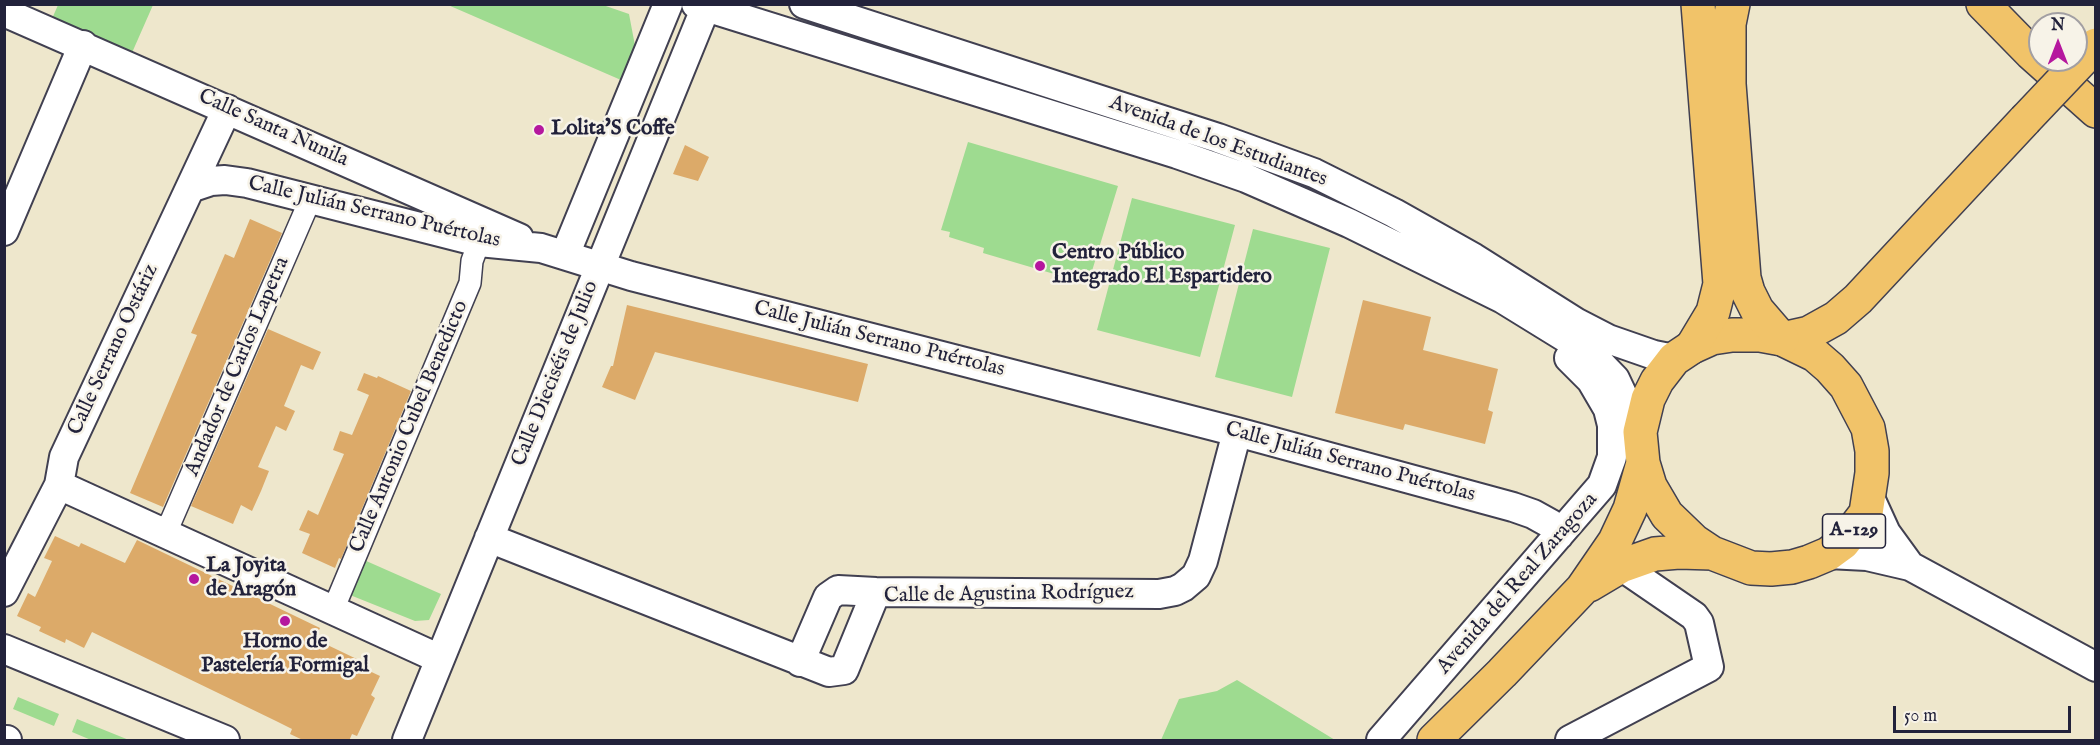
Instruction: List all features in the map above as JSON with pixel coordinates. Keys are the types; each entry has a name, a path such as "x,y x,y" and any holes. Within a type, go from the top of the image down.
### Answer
{"main road":[{"path":"1683,353 1713,312 1720,284 1698,4"},
{"path":"1733,4 1729,24 1729,84 1744,278 1757,310 1782,339"},
{"path":"1983,4 2031,53 2096,111"},
{"path":"2005,4 2028,30"},
{"name":"A-129","path":"1782,339 1809,333 1836,318 1858,299 2096,45"},
{"path":"2072,72 2096,94"},
{"name":"A-129","path":"1846,386 1815,355 1782,339 1760,335 1732,335 1712,338 1683,353 1657,381 1648,399 1641,447 1650,486 1667,515 1694,542 1712,553 1751,568 1792,567 1828,554 1856,529 1866,513 1870,498 1872,451 1868,428 1846,386 1841,368 1842,343 1847,322 1858,299"},
{"name":"Avenida del Real Zaragoza","path":"1434,741 1582,589 1615,541 1630,509 1641,447"},
{"name":"Avenida del Real Zaragoza","path":"1582,589 1621,566 1655,554 1712,553"}],"street":[{"name":"Calle Dieciséis de Julio","path":"553,252 668,4"},
{"name":"Avenida de los Estudiantes","path":"804,4 1218,138 1314,173 1394,213 1474,258 1587,328 1632,348 1683,353"},
{"name":"Calle Dieciséis de Julio","path":"407,741 600,268 703,6"},
{"name":"Avenida de los Estudiantes","path":"703,6 1177,154 1256,183 1349,223 1503,299 1589,352 1615,379 1641,447"},
{"name":"Calle Santa Nunila","path":"4,12 553,252"},
{"path":"4,231 83,45"},
{"name":"Calle Serrano Ostáriz","path":"4,592 59,485 64,458 228,109"},
{"name":"Calle Julián Serrano Puértolas","path":"190,188 211,181 247,183 479,242 553,252 600,268 1237,432 1513,507 1551,524 1559,535"},
{"name":"Andador de Carlos Lapetra","path":"162,532 171,521 310,200"},
{"name":"Calle Antonio Cubel Benedicto","path":"333,610 470,283 472,261 479,242"},
{"name":"Avenida de los Estudiantes","path":"1413,254 1566,355 1591,380 1608,409"},
{"name":"Avenida del Real Zaragoza","path":"1381,741 1593,497 1608,471 1613,441 1608,409"},
{"name":"Calle de Agustina Rodríguez","path":"489,538 800,662 829,672 844,670 876,592 1159,594 1174,591 1190,582 1203,561 1237,432"},
{"path":"59,485 440,659"},
{"path":"1870,498 1886,533 1910,566"},
{"path":"1828,554 1867,556 1910,566 2096,667"},
{"path":"1570,741 1709,667 1699,623 1694,616 1621,566"},
{"path":"800,662 828,597 838,590 876,592"},
{"path":"4,649 225,741"}],"green space":[{"path":"600,4 629,14 640,72 621,80 448,5"},
{"path":"58,5 153,5 131,55 51,21"},
{"path":"968,142 1118,186 1088,284 983,253 984,248 949,237 950,232 941,230"},
{"path":"1132,198 1235,225 1200,357 1097,330"},
{"path":"1253,229 1330,248 1292,397 1215,377"},
{"path":"364,560 441,594 429,620 415,621 350,595"},
{"path":"1237,680 1335,740 1161,740 1179,699 1217,691"},
{"path":"18,697 59,714 54,726 13,709"},
{"path":"77,719 129,740 91,740 72,732"}],"building":[{"path":"685,145 709,157 698,181 673,174"},
{"path":"250,219 282,233 163,507 130,493 197,335 191,333 225,254 234,258"},
{"path":"1363,300 1431,317 1423,350 1498,369 1488,410 1493,412 1485,444 1405,424 1403,430 1335,413"},
{"path":"627,305 868,364 858,402 655,352 635,400 602,387 613,366"},
{"path":"268,329 321,352 313,370 301,365 284,406 295,411 286,431 276,426 258,467 269,471 261,491 252,511 241,505 233,524 191,506"},
{"path":"364,373 377,378 378,376 411,391 341,559 339,558 335,568 302,553 310,534 299,530 308,510 318,515 344,454 333,450 340,431 352,435 369,395 357,390"},
{"path":"55,536 79,547 81,543 125,563 137,540 320,628 315,639 365,663 363,668 380,676 371,695 375,698 357,736 352,734 349,741 305,741 290,734 292,729 92,632 84,648 66,639 65,643 39,631 41,627 17,616 28,593 35,597 52,561 44,558"}],"place":[{"name":"Lolita'S Coffe","path":"539,130"},
{"name":"Centro Público Integrado El Espartidero","path":"1040,266"},
{"name":"La Joyita de Aragón","path":"194,579"},
{"name":"Horno de Pastelería Formigal","path":"285,621"}]}
